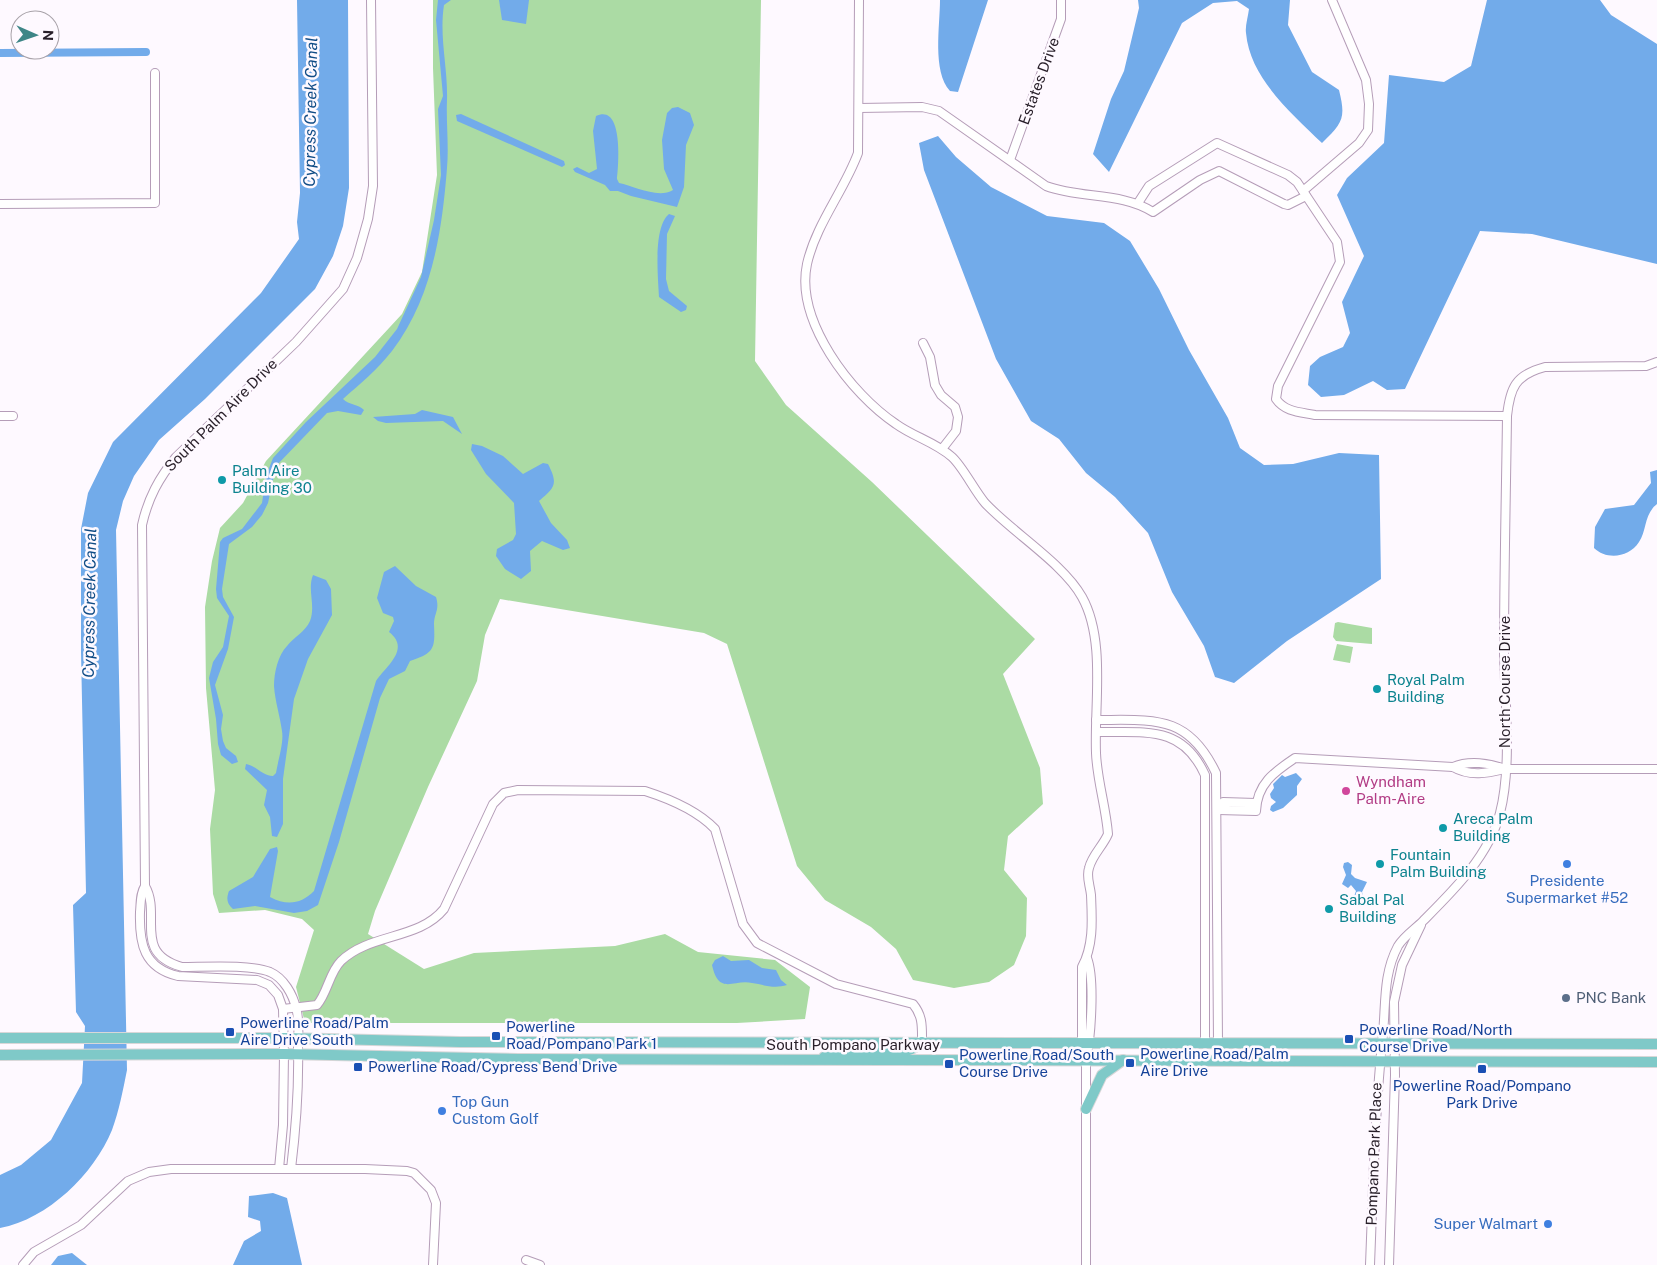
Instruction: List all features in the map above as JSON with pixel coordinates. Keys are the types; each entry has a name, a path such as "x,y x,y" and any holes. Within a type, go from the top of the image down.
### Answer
{"main road":[{"name":"South Pompano Parkway","path":"0,1038 298,1038 519,1042 1657,1044"},
{"path":"819,1060 836,1052 904,1053 922,1042"},
{"name":"South Pompano Parkway","path":"0,1055 284,1054 518,1059 1657,1062"},
{"path":"1086,1109 1102,1075 1124,1060"}],"street":[{"name":"South Palm Aire Drive","path":"279,1169 283,1125 284,1038 283,1009 278,995 269,985 257,980 178,976 165,973 150,961 143,947 140,932 141,893 145,886 142,525 146,510 162,474 296,342 343,289 357,258 368,219 374,186 371,0"},
{"path":"859,0 858,153 816,237 807,265 806,288 809,311 817,332 843,371 864,396 894,423 928,440 954,458 964,476 989,507 1075,586 1083,598 1095,634 1096,756 1108,834 1089,866 1091,933 1087,958 1082,967 1086,1059 1086,1265"},
{"name":"Estates Drive","path":"1010,160 1061,19 1061,0"},
{"path":"859,108 922,107 939,111 1036,180 1059,191 1138,203 1153,212 1200,180 1219,171 1284,204 1288,204 1305,193 1359,143 1368,130 1370,104 1366,80 1332,0"},
{"path":"0,204 155,203 155,73"},
{"path":"1138,203 1148,186 1217,143 1288,175 1305,193 1337,242 1340,262 1278,386 1276,399 1282,407 1314,416 1507,416"},
{"path":"923,343 930,357 935,385 941,395 955,407 958,417 956,431 942,449"},
{"name":"North Course Drive","path":"1381,1043 1384,993 1390,964 1402,940 1423,921 1470,869 1488,844 1501,809 1505,769 1504,622 1507,416 1510,394 1518,380 1535,370 1545,367 1646,366 1657,362"},
{"path":"0,416 13,416"},
{"path":"1096,720 1144,720 1167,724 1183,731 1197,742 1216,773 1218,810 1218,1043"},
{"path":"1096,732 1165,735 1181,742 1199,763 1205,775 1205,1043"},
{"path":"1218,810 1223,802 1256,807 1258,792 1284,765 1295,758 1453,767 1461,771 1489,774 1505,769 1657,769"},
{"path":"283,1009 297,1009 317,1005 323,998 332,974 342,960 360,949 435,920 444,909 493,804 504,793 518,790 645,791 662,797 705,818 715,829 743,924 757,943 836,984 913,1004 918,1010 922,1021 922,1042"},
{"path":"1205,883 1217,882"},
{"name":"South Palm Aire Drive","path":"145,886 150,894 151,936 156,951 170,964 182,967 259,969 272,973 281,980 288,990 297,1009 298,1038 297,1125 291,1169"},
{"name":"North Course Drive","path":"1394,1062 1394,1002 1400,973 1423,921"},
{"path":"1205,947 1217,946"},
{"path":"518,1059 519,1042"},
{"name":"Pompano Park Place","path":"1370,1265 1381,1043"},
{"name":"Pompano Park Place","path":"1389,1265 1394,1062"},
{"path":"23,1265 34,1252 81,1225 128,1182 149,1172 170,1169 407,1171 420,1177 431,1190 436,1203 433,1265"},
{"path":"526,1260 540,1265"}],"green space":[{"path":"433,0 761,0 755,361 786,405 872,482 1035,639 1003,674 1040,768 1043,804 1008,836 1004,870 1027,898 1026,936 1014,965 989,982 954,988 913,980 896,949 871,927 825,900 797,866 727,644 704,633 500,599 485,635 477,681 428,787 375,911 368,934 424,969 474,953 615,946 665,934 698,952 775,960 810,987 805,1019 737,1023 305,1023 296,987 314,930 302,919 265,910 219,913 213,894 210,829 215,790 206,688 205,607 212,561 220,528 243,503 266,461 402,314 422,272 437,175 433,68"},
{"path":"1335,623 1372,628 1372,644 1336,641 1333,637"},
{"path":"1337,644 1353,647 1350,663 1333,660"}],"water":[{"name":"Cypress Creek Canal","path":"297,0 348,0 349,188 343,226 333,256 315,289 205,399 159,440 134,476 123,501 116,530 127,1070 112,1130 94,1163 52,1205 18,1223 0,1228 0,1175 21,1165 51,1140 82,1083 85,1026 76,1012 73,905 86,893 81,652 81,529 88,493 113,442 261,293 299,239 297,222 300,193"},
{"path":"438,0 451,0 444,5 442,29 447,88 447,168 442,216 433,264 426,287 406,331 381,364 343,399 364,410 361,415 338,411 327,413 276,466 268,503 262,515 252,527 229,544 222,589 223,597 234,617 228,649 215,685 223,715 221,729 223,741 226,748 236,756 238,762 232,764 221,755 218,744 209,678 213,662 223,647 229,616 217,598 220,542 223,538 242,529 262,503 266,476 273,458 306,422 375,357 397,329 421,277 434,220 441,175 438,109 443,96 436,20"},
{"path":"499,0 529,0 526,24 502,20"},
{"path":"940,0 988,0 958,92 950,91 944,82 941,72 938,48"},
{"path":"1138,0 1290,0 1288,25 1312,72 1339,90 1342,114 1338,125 1322,143 1285,107 1264,80 1255,65 1249,49 1246,24 1249,9 1237,1 1213,3 1182,23 1109,172 1093,154 1111,99 1124,71 1139,8"},
{"path":"1487,0 1600,0 1611,15 1657,44 1657,264 1532,234 1480,231 1405,389 1387,390 1373,381 1344,395 1321,397 1308,385 1310,366 1320,357 1343,347 1350,333 1342,302 1364,256 1337,195 1347,178 1384,143 1389,75 1444,82 1471,66"},
{"path":"678,107 690,113 694,125 686,145 684,187 677,207 618,191 610,191 605,185 575,172 573,169 577,167 589,173 597,169 593,131 596,116 605,114 611,118 615,126 618,149 617,179 619,183 653,193 673,190 664,169 662,140 667,113 672,108"},
{"path":"461,114 564,161 565,165 562,167 457,121 456,115"},
{"path":"938,136 956,157 991,187 1047,216 1104,223 1130,241 1159,289 1189,350 1228,418 1240,448 1264,465 1293,464 1339,453 1379,455 1381,579 1287,641 1234,683 1215,677 1204,646 1172,592 1148,533 1115,497 1086,473 1059,439 1031,421 996,359 924,170 919,143"},
{"path":"669,214 675,216 667,234 666,279 669,291 687,306 686,310 681,312 659,297 659,241 664,220"},
{"path":"422,410 453,417 462,434 443,421 386,423 378,421 373,417 415,414"},
{"path":"472,444 482,446 503,456 523,474 543,463 548,464 551,471 554,482 553,486 539,501 551,523 567,540 570,548 563,550 542,541 530,551 531,571 521,579 505,569 496,556 497,549 513,540 516,534 514,503 486,474 471,450"},
{"path":"1657,470 1657,504 1650,512 1639,542 1629,551 1617,556 1599,552 1594,548 1595,527 1605,509 1634,505 1651,483 1650,472"},
{"path":"395,566 416,586 436,597 437,608 434,620 433,644 429,652 410,661 405,671 389,679 380,698 339,842 318,905 307,911 294,913 255,906 233,909 228,901 229,891 253,877 270,849 277,847 278,851 270,897 282,902 294,902 304,899 314,891 376,681 397,651 398,645 395,638 389,632 394,621 393,617 383,613 377,598 384,572"},
{"path":"313,575 326,580 331,589 332,615 308,659 294,699 283,779 283,824 277,837 272,836 270,817 264,805 267,790 245,769 246,764 269,776 273,776 276,773 282,746 282,736 274,681 276,670 284,650 306,628 310,621 312,615 311,581"},
{"path":"1296,773 1302,779 1297,786 1297,795 1283,808 1273,812 1270,810 1271,806 1276,802 1271,798 1270,794 1274,788 1273,784 1282,775 1285,777"},
{"path":"1348,862 1352,865 1351,874 1355,878 1367,882 1362,892 1364,900 1359,902 1353,899 1356,891 1351,885 1348,888 1342,884 1346,875 1343,867 1344,863"},
{"path":"723,956 731,961 749,960 762,968 776,970 781,980 787,985 774,987 745,982 723,983 715,975 712,965 715,960"},
{"path":"273,1193 287,1198 302,1265 233,1265 244,1241 261,1231 260,1221 248,1217 249,1196"},
{"path":"72,1253 87,1265 51,1265 58,1256"}],"waterway":[{"path":"0,53 146,52"}],"place":[{"name":"Palm Aire Building 30","path":"222,480"},
{"name":"Royal Palm Building","path":"1377,689"},
{"name":"Wyndham Palm-Aire","path":"1346,791"},
{"name":"Areca Palm Building","path":"1443,828"},
{"name":"Fountain Palm Building","path":"1380,864"},
{"name":"Presidente Supermarket #52","path":"1567,864"},
{"name":"Sabal Pal Building","path":"1329,909"},
{"name":"PNC Bank","path":"1566,998"},
{"name":"Powerline Road/Palm Aire Drive South","path":"230,1032"},
{"name":"Powerline Road/Pompano Park 1","path":"496,1036"},
{"name":"Powerline Road/North Course Drive","path":"1349,1039"},
{"name":"Powerline Road/Palm Aire Drive","path":"1130,1063"},
{"name":"Powerline Road/South Course Drive","path":"949,1064"},
{"name":"Powerline Road/Cypress Bend Drive","path":"358,1067"},
{"name":"Powerline Road/Pompano Park Drive","path":"1482,1069"},
{"name":"Top Gun Custom Golf","path":"442,1111"},
{"name":"Super Walmart","path":"1548,1224"}]}
